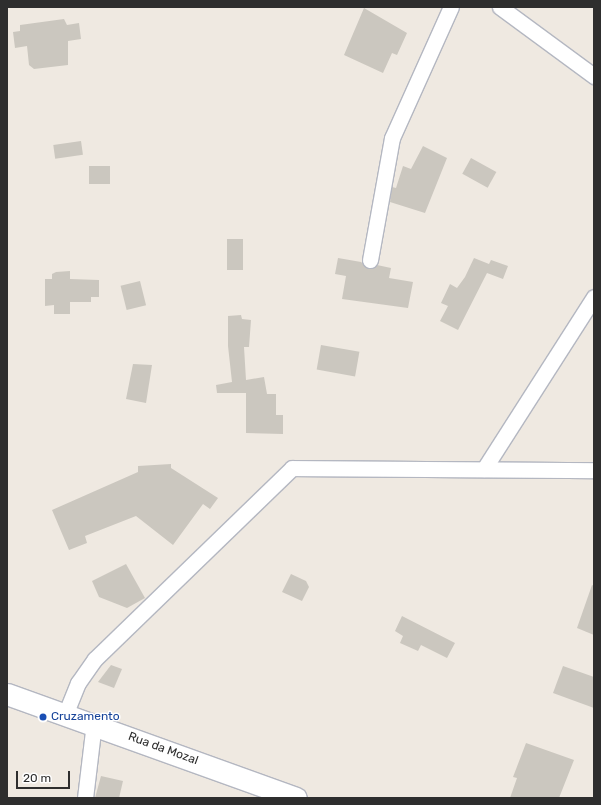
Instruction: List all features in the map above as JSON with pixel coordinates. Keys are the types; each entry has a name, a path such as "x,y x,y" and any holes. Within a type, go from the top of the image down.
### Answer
{"main road":[{"name":"Rua da Mozal","path":"7,694 65,715 94,723 296,798"}],"street":[{"path":"370,260 392,138 451,7"},
{"path":"500,7 594,76"},
{"path":"484,469 594,297"},
{"path":"65,715 78,683 94,659 292,468 594,470"},
{"path":"85,798 94,723"}],"building":[{"path":"364,8 407,33 397,55 392,53 383,73 344,55"},
{"path":"64,19 67,25 79,23 81,39 68,41 68,65 34,69 29,65 27,46 15,48 13,32 20,31 20,25"},
{"path":"81,141 83,155 55,159 53,145"},
{"path":"423,146 447,158 425,213 390,202 392,187 396,188 403,166 411,169"},
{"path":"471,158 496,172 488,188 462,174"},
{"path":"89,166 110,166 110,184 89,184"},
{"path":"227,239 243,239 243,270 227,270"},
{"path":"338,258 361,262 369,269 377,265 391,268 389,278 413,282 408,308 342,299 346,276 335,274"},
{"path":"474,258 489,264 491,260 508,266 503,279 487,273 458,330 440,321 448,306 441,303 450,284 457,288 465,277"},
{"path":"70,271 70,279 99,280 99,297 91,297 91,302 70,302 70,314 54,314 54,305 45,306 45,279 52,279 52,274 56,272"},
{"path":"140,281 146,305 127,310 121,286"},
{"path":"241,315 242,319 251,320 249,347 244,347 246,380 264,377 267,394 276,394 276,415 283,415 283,434 246,433 246,393 217,393 216,385 232,382 228,346 228,316"},
{"path":"321,345 359,352 355,376 317,370"},
{"path":"133,364 152,365 146,403 126,399"},
{"path":"171,464 171,468 218,498 210,509 203,504 173,545 136,516 85,536 87,543 69,550 52,510 138,472 138,466"},
{"path":"126,564 145,598 127,608 99,597 92,581"},
{"path":"291,574 306,581 309,587 302,601 282,592"},
{"path":"592,585 594,586 594,635 577,628"},
{"path":"402,616 455,643 447,658 421,645 418,651 400,643 403,636 395,631"},
{"path":"111,665 122,669 114,688 98,682"},
{"path":"563,666 594,677 594,708 553,693"},
{"path":"526,743 574,760 559,798 510,798 517,778 513,777"},
{"path":"101,776 123,781 119,798 95,798"}],"place":[{"name":"Cruzamento","path":"43,717"}]}
